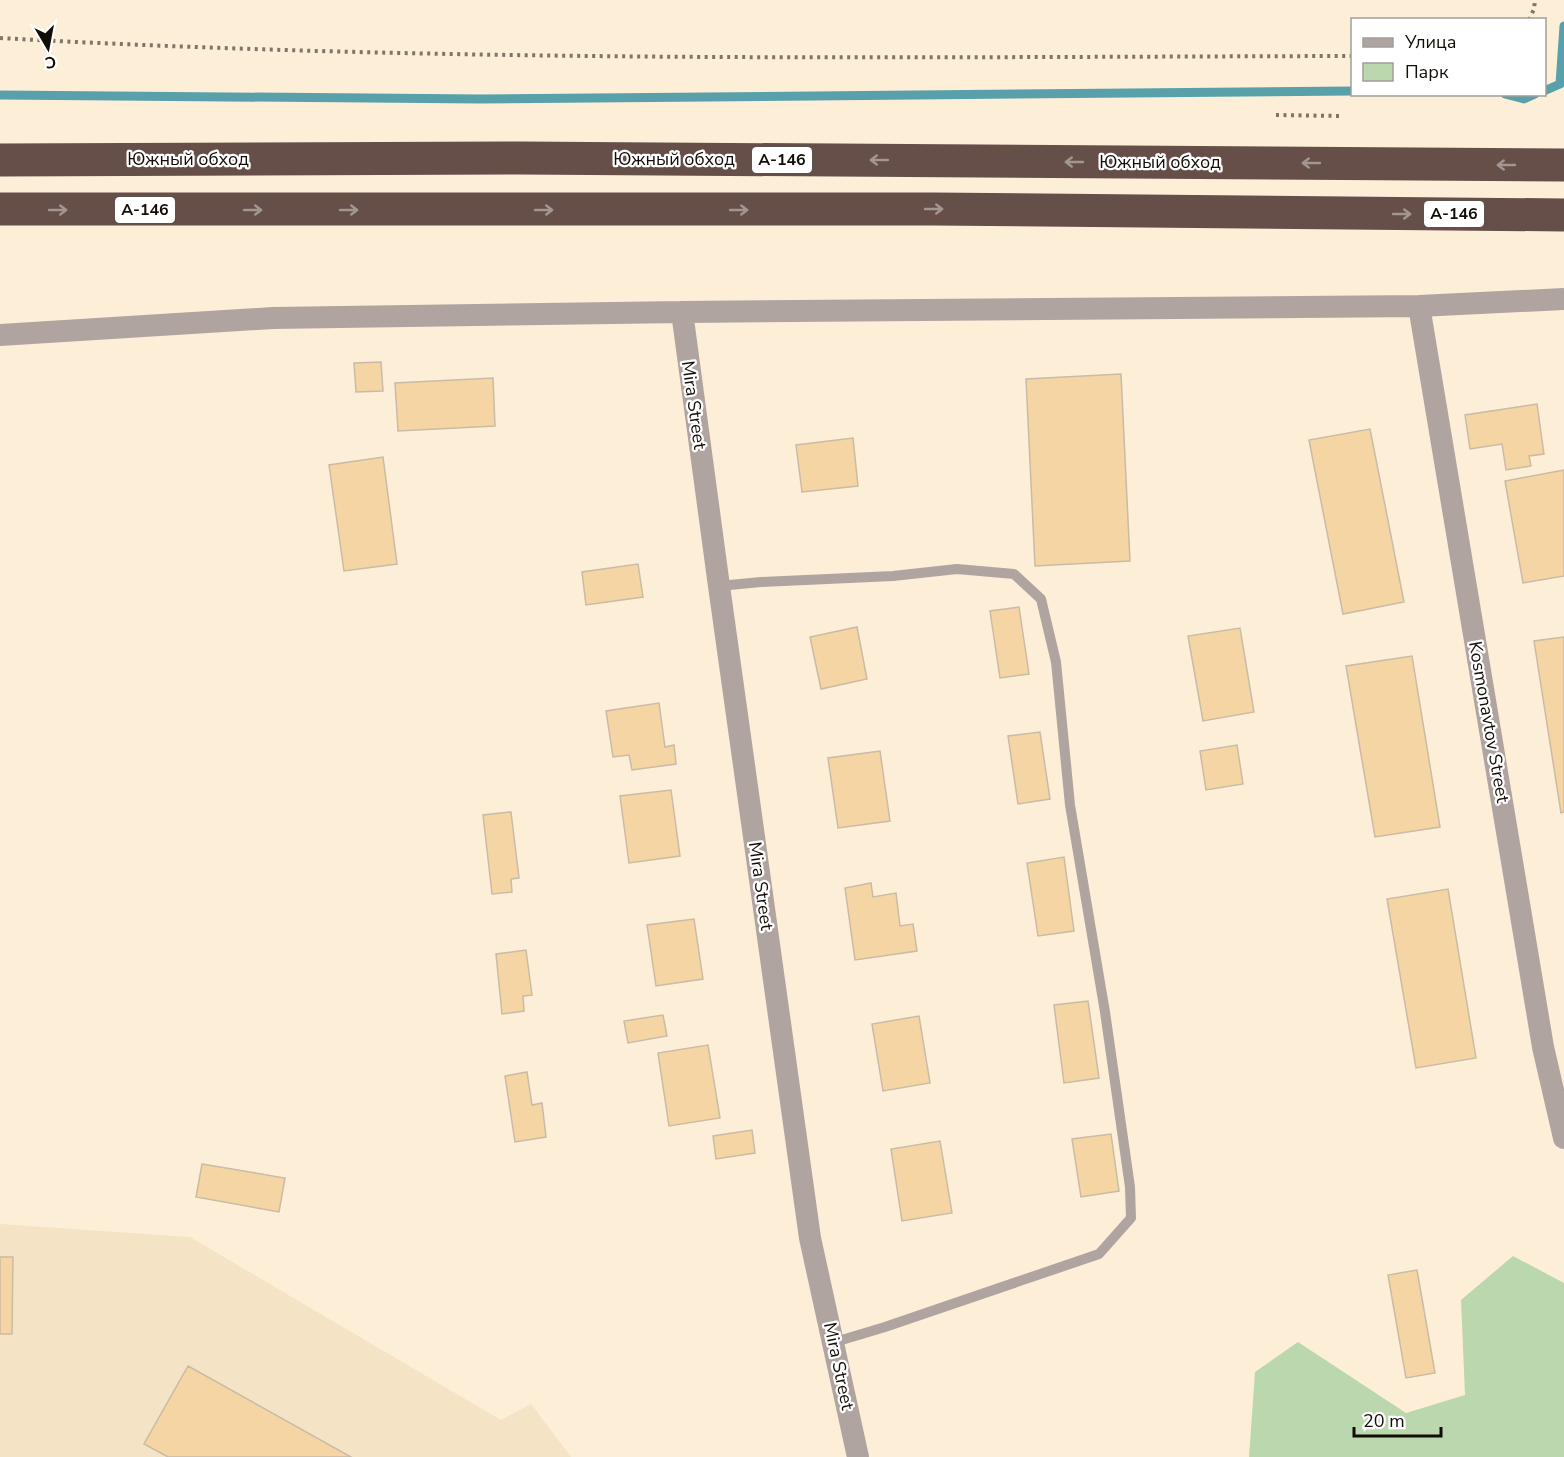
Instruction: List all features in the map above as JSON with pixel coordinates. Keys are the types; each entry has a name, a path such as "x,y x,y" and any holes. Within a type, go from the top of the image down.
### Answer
{"highway":[{"name":"Южный обход","path":"0,160 520,158 1564,165"},
{"name":"А-146","path":"0,210 945,209 1564,215"}],"street":[{"path":"0,335 273,318 1419,306 1564,299"},
{"name":"Kosmonavtov Street","path":"1419,306 1543,1047 1564,1138"},
{"name":"Mira Street","path":"682,312 718,586 810,1238 835,1342 858,1457"}],"lane":[{"path":"718,586 893,576 957,569 1014,574 1041,599 1056,662 1070,805 1105,1012 1130,1187 1131,1218 1099,1254 835,1342"}],"path":[{"path":"1530,18 1535,0"},
{"path":"0,38 346,53 683,56 1351,56"},
{"path":"1276,115 1340,116"}],"shaded area":[{"path":"0,1224 190,1237 501,1420 531,1404 571,1457 0,1457"}],"green space":[{"path":"1513,1256 1564,1283 1564,1457 1249,1457 1255,1372 1298,1342 1406,1413 1465,1395 1461,1300"}],"building":[{"path":"381,362 383,391 356,392 354,363"},
{"path":"1121,374 1130,561 1035,566 1026,379"},
{"path":"493,378 495,426 398,431 395,383"},
{"path":"1537,404 1544,454 1529,456 1531,466 1506,470 1502,444 1470,449 1465,415"},
{"path":"1370,429 1404,602 1343,614 1309,440"},
{"path":"853,438 858,486 802,492 796,445"},
{"path":"383,457 397,564 344,571 329,465"},
{"path":"1564,470 1564,576 1523,583 1505,481"},
{"path":"638,564 643,597 586,605 582,572"},
{"path":"1019,607 1029,674 1000,678 990,611"},
{"path":"857,627 867,679 821,689 810,637"},
{"path":"1240,628 1254,712 1203,721 1188,636"},
{"path":"1564,637 1564,812 1561,813 1534,641"},
{"path":"1412,656 1440,827 1375,837 1346,666"},
{"path":"659,703 665,747 674,745 676,764 632,770 629,755 613,757 606,711"},
{"path":"1040,732 1050,799 1018,804 1008,736"},
{"path":"1237,745 1243,784 1206,790 1200,751"},
{"path":"880,751 890,821 838,828 828,758"},
{"path":"671,790 680,856 629,863 620,796"},
{"path":"511,812 519,878 511,879 512,892 492,894 483,815"},
{"path":"1064,857 1074,931 1038,936 1027,863"},
{"path":"871,883 873,897 896,893 900,926 913,924 917,951 855,960 845,888"},
{"path":"1448,889 1476,1058 1416,1068 1387,899"},
{"path":"694,919 703,979 656,986 647,925"},
{"path":"526,950 532,995 523,996 524,1011 502,1014 496,954"},
{"path":"1088,1001 1099,1078 1064,1083 1054,1005"},
{"path":"663,1015 667,1036 628,1043 624,1021"},
{"path":"919,1016 930,1083 883,1091 872,1024"},
{"path":"708,1045 720,1118 669,1126 658,1053"},
{"path":"527,1072 532,1105 542,1103 546,1137 515,1142 505,1076"},
{"path":"752,1130 755,1153 716,1159 713,1136"},
{"path":"1111,1134 1119,1191 1081,1197 1072,1139"},
{"path":"940,1141 952,1213 902,1221 891,1149"},
{"path":"202,1164 285,1178 279,1212 196,1197"},
{"path":"0,1257 13,1257 12,1334 0,1334"},
{"path":"1417,1270 1435,1373 1406,1378 1388,1275"},
{"path":"188,1366 351,1457 168,1457 144,1444"}],"waterway":[{"path":"1546,90 1560,84 1564,26"},
{"path":"0,95 481,99 1351,91"},
{"path":"1513,96 1524,99 1531,96"}]}
